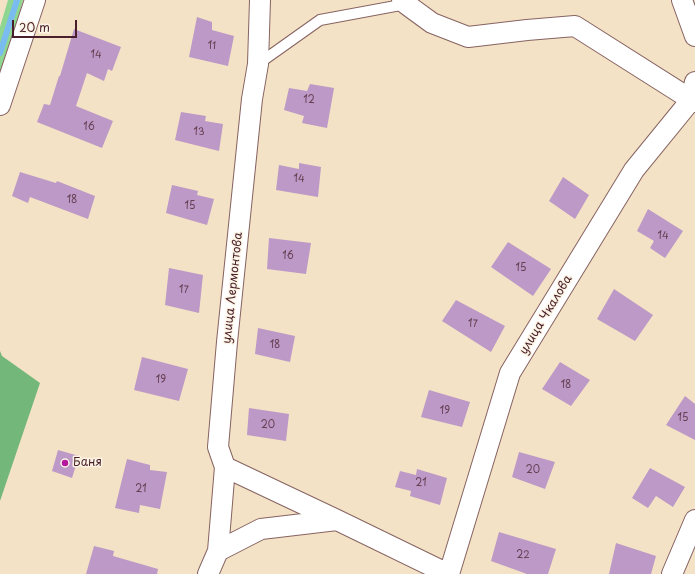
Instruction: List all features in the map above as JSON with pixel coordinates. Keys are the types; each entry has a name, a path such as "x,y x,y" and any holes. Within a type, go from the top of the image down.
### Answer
{"street":[{"path":"0,105 35,0"},
{"name":"улица Лермонтова","path":"208,574 218,551 225,467 218,447 219,432 252,99 258,64 260,0"},
{"path":"682,0 695,36"},
{"path":"404,2 432,23 468,37 575,26 694,94"},
{"name":"улица Чкалова","path":"448,574 510,373 634,170 694,94"},
{"path":"225,467 448,574"},
{"path":"218,551 261,529 338,520"},
{"path":"672,574 695,520"}],"lane":[{"path":"258,64 320,20 404,2"}],"green space":[{"path":"8,0 23,0 0,83 0,27"},
{"path":"0,351 2,356 40,383 0,501"}],"building":[{"path":"197,17 212,22 212,30 234,36 228,66 189,57"},
{"path":"74,29 121,47 112,71 108,69 104,81 87,73 76,106 113,121 102,148 37,122 44,104 50,105"},
{"path":"310,84 334,88 327,128 302,123 304,116 284,110 289,88 307,91"},
{"path":"181,112 206,116 205,121 223,124 219,151 175,140"},
{"path":"299,163 321,167 318,197 276,190 279,165 299,169"},
{"path":"20,172 56,183 57,181 95,196 88,219 30,197 28,203 12,196"},
{"path":"563,177 589,195 575,219 549,201"},
{"path":"172,185 198,191 197,195 214,199 207,225 166,213"},
{"path":"648,209 683,231 665,258 650,248 654,241 637,231"},
{"path":"269,238 311,243 306,274 267,269"},
{"path":"508,242 551,269 533,296 491,267"},
{"path":"169,268 203,275 199,313 165,305"},
{"path":"614,289 653,315 635,341 597,319"},
{"path":"456,300 505,326 491,352 442,321"},
{"path":"258,328 295,336 290,362 255,354"},
{"path":"142,357 188,369 179,401 134,390"},
{"path":"560,362 590,380 571,406 542,389"},
{"path":"429,390 470,402 462,427 421,417"},
{"path":"685,396 695,404 695,440 666,425"},
{"path":"249,408 289,414 286,441 247,435"},
{"name":"Баня","path":"58,450 79,456 72,478 52,471"},
{"path":"519,452 555,462 545,489 512,477"},
{"path":"127,459 150,465 150,470 167,472 160,509 140,505 139,513 115,508"},
{"path":"650,468 685,487 673,507 656,496 648,508 632,498"},
{"path":"417,469 447,478 440,505 410,496 411,491 395,487 400,471 416,475"},
{"path":"499,532 556,549 548,574 527,574 491,561"},
{"path":"616,543 656,556 651,574 609,574"},
{"path":"94,546 114,551 113,556 158,569 157,574 86,574"}],"waterway":[{"path":"0,53 17,0"}],"place":[{"name":"Баня","path":"65,463"}]}
